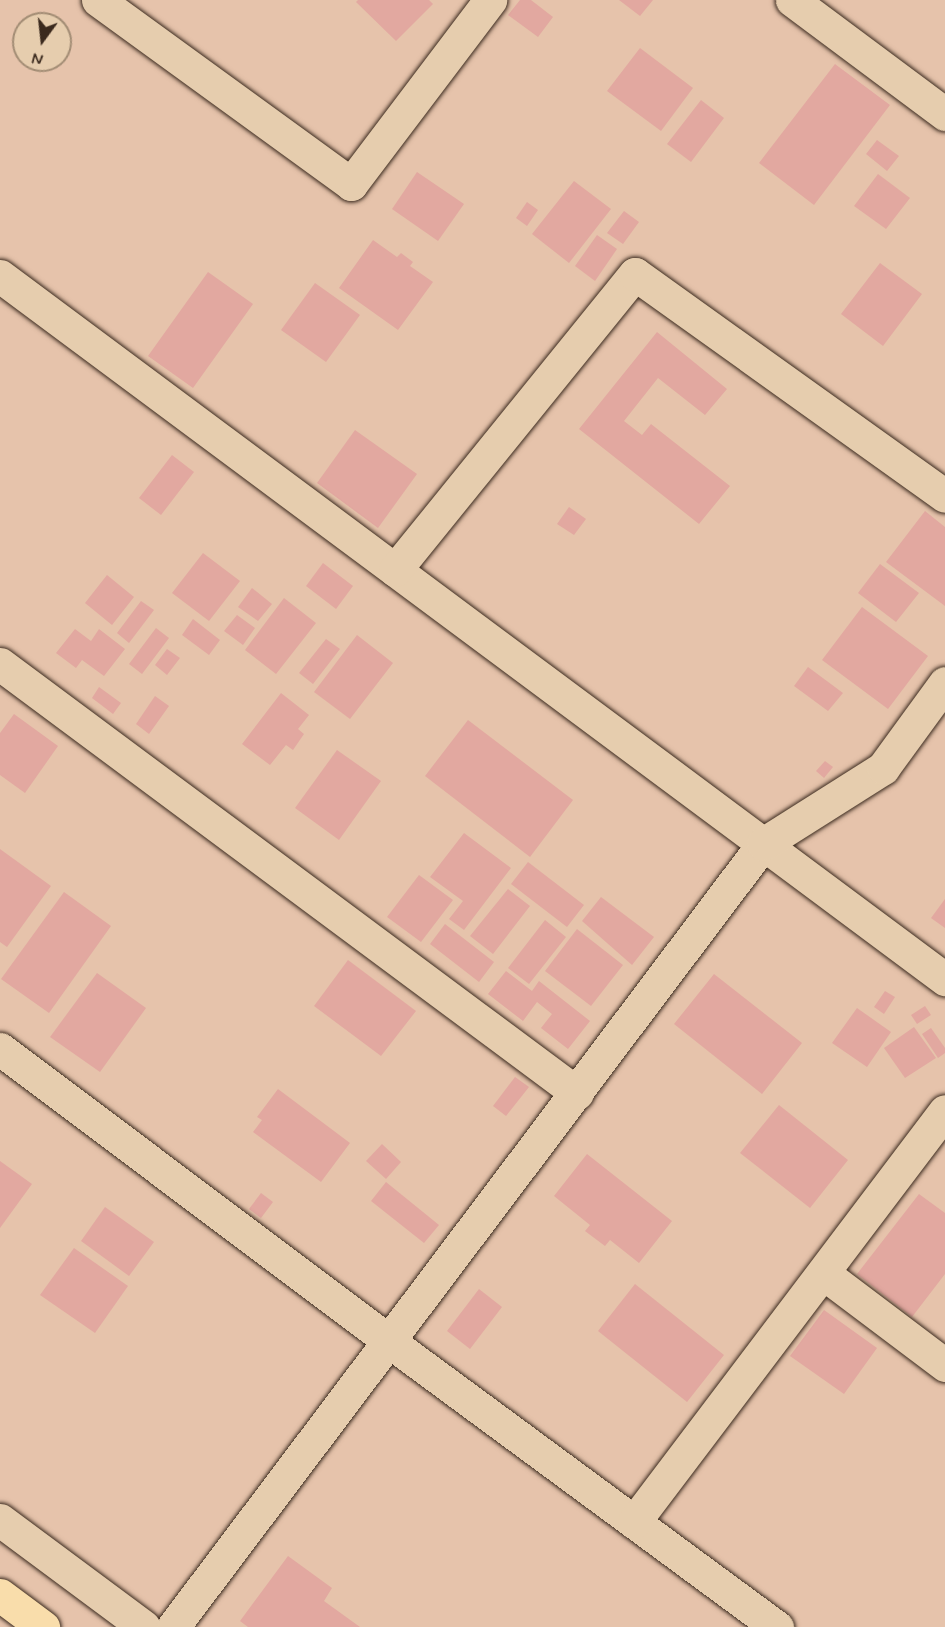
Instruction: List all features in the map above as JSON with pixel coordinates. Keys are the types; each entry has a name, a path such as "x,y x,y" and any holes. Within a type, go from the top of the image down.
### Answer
{"main road":[{"path":"0,1595 43,1627"}],"street":[{"path":"98,0 351,184 490,0"},
{"path":"792,0 945,114"},
{"path":"395,570 635,274 945,496"},
{"path":"0,276 945,979"},
{"path":"0,664 577,1093"},
{"path":"173,1627 764,844 883,768 945,683"},
{"path":"0,1049 390,1342 777,1627"},
{"path":"634,1522 945,1111"},
{"path":"823,1273 945,1365"},
{"path":"0,1520 144,1627"}],"building":[{"path":"358,0 429,0 433,4 396,41 356,2"},
{"path":"520,0 531,0 553,17 538,37 508,15"},
{"path":"619,0 653,0 640,16"},
{"path":"640,48 693,88 661,131 607,91"},
{"path":"835,64 890,105 814,205 759,163"},
{"path":"701,100 724,118 691,162 667,144"},
{"path":"877,140 899,156 887,171 866,154"},
{"path":"417,172 464,204 438,241 392,209"},
{"path":"878,174 910,198 886,229 854,206"},
{"path":"574,181 611,209 569,263 532,234"},
{"path":"527,202 538,210 527,226 516,218"},
{"path":"624,211 639,222 623,244 607,233"},
{"path":"597,235 617,249 595,281 575,266"},
{"path":"373,240 397,257 401,253 413,262 410,266 433,282 398,330 339,288"},
{"path":"880,263 922,294 883,346 841,314"},
{"path":"208,272 253,304 193,388 148,356"},
{"path":"315,283 360,315 326,362 281,330"},
{"path":"657,332 727,389 705,415 658,378 624,421 642,435 651,424 730,486 699,524 579,429"},
{"path":"355,430 417,474 378,528 317,483"},
{"path":"172,455 194,472 161,515 139,498"},
{"path":"569,507 586,519 574,535 557,524"},
{"path":"925,511 945,527 945,606 886,562"},
{"path":"203,553 240,581 209,621 172,593"},
{"path":"323,563 353,586 336,609 306,586"},
{"path":"880,564 919,593 896,622 858,593"},
{"path":"107,575 134,597 112,625 85,603"},
{"path":"252,588 272,604 258,621 238,607"},
{"path":"284,598 316,623 276,674 245,650"},
{"path":"141,601 154,610 129,643 117,633"},
{"path":"862,607 928,656 888,709 822,660"},
{"path":"237,615 255,628 243,645 224,631"},
{"path":"193,619 220,640 209,655 182,635"},
{"path":"156,628 169,638 142,674 129,664"},
{"path":"75,629 91,641 99,629 125,649 104,676 82,660 76,668 56,653"},
{"path":"357,635 393,663 350,719 314,692"},
{"path":"326,639 340,649 313,684 299,673"},
{"path":"167,649 180,658 167,675 155,665"},
{"path":"808,667 843,693 828,711 794,686"},
{"path":"99,687 121,703 113,714 92,698"},
{"path":"281,693 309,715 298,729 304,734 293,750 286,745 270,765 242,744"},
{"path":"155,696 169,706 149,734 136,724"},
{"path":"14,714 58,746 25,793 0,775 0,733"},
{"path":"468,720 573,800 530,857 425,776"},
{"path":"337,750 381,781 339,840 295,808"},
{"path":"825,761 833,767 824,778 816,771"},
{"path":"464,833 511,868 464,930 449,919 463,901 430,877"},
{"path":"0,849 51,886 7,947 0,942"},
{"path":"528,862 584,905 567,927 511,884"},
{"path":"419,875 453,900 421,942 387,917"},
{"path":"508,889 530,906 493,954 470,936"},
{"path":"64,892 111,926 49,1013 1,979"},
{"path":"601,897 654,937 632,965 582,921"},
{"path":"945,899 945,928 931,918"},
{"path":"545,920 566,937 529,984 508,968"},
{"path":"445,924 494,962 479,982 430,944"},
{"path":"577,929 623,965 591,1006 545,971"},
{"path":"348,960 416,1011 381,1056 314,1006"},
{"path":"506,971 532,991 539,981 590,1021 568,1049 541,1028 552,1014 537,1002 523,1021 488,994"},
{"path":"97,973 146,1008 100,1072 50,1037"},
{"path":"714,974 802,1043 762,1094 674,1024"},
{"path":"885,991 895,997 884,1014 874,1007"},
{"path":"925,1006 931,1015 917,1024 911,1015"},
{"path":"857,1008 891,1032 867,1067 832,1043"},
{"path":"914,1027 936,1058 905,1078 884,1048"},
{"path":"931,1028 945,1048 945,1053 938,1058 922,1034"},
{"path":"515,1077 529,1087 506,1116 493,1106"},
{"path":"278,1089 350,1143 321,1182 253,1132 262,1120 257,1117"},
{"path":"779,1105 848,1160 810,1208 740,1153"},
{"path":"382,1144 401,1162 386,1179 366,1161"},
{"path":"587,1154 672,1221 639,1263 610,1240 605,1246 585,1231 590,1225 554,1196"},
{"path":"0,1161 32,1184 0,1228"},
{"path":"386,1182 439,1225 424,1243 371,1201"},
{"path":"261,1193 273,1202 261,1218 249,1209"},
{"path":"919,1194 945,1213 945,1274 912,1317 857,1274"},
{"path":"105,1207 154,1242 129,1276 81,1241"},
{"path":"74,1248 128,1286 95,1333 40,1295"},
{"path":"635,1284 724,1355 687,1402 598,1331"},
{"path":"479,1289 502,1307 470,1349 447,1331"},
{"path":"824,1310 877,1348 844,1394 790,1356"},
{"path":"288,1556 332,1588 324,1601 360,1627 248,1627 240,1621"}]}
